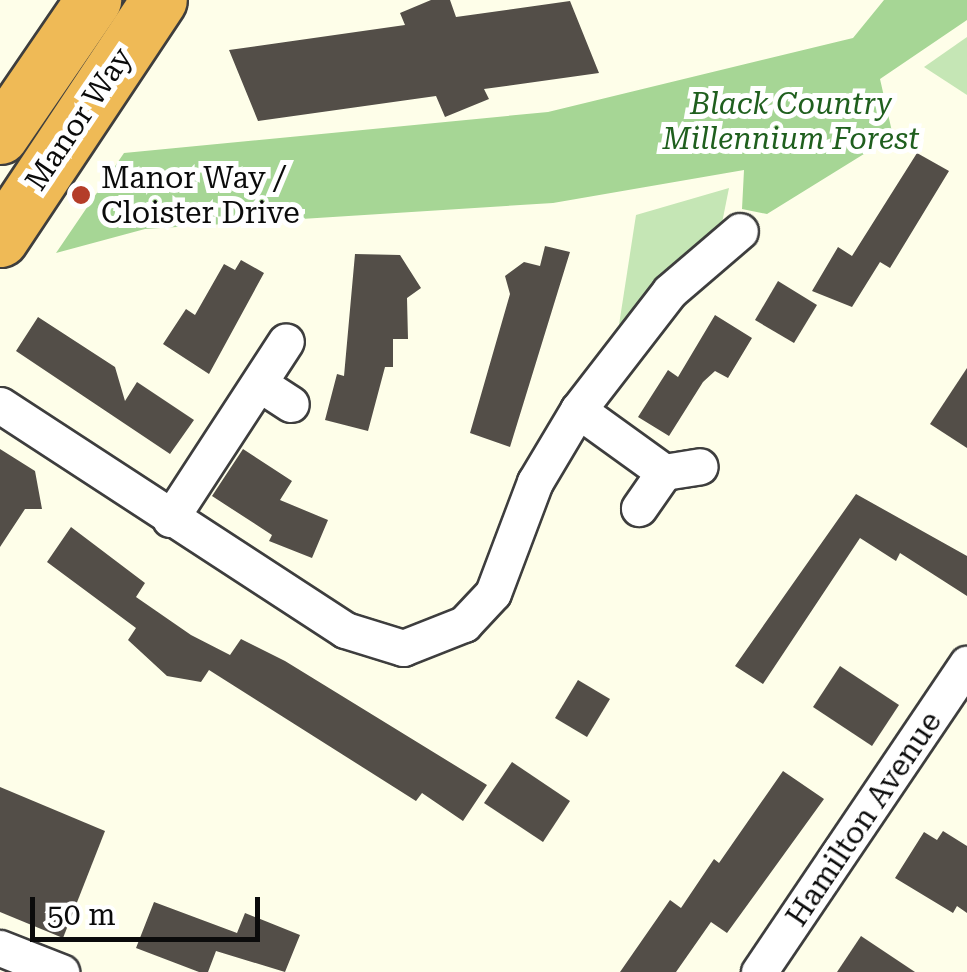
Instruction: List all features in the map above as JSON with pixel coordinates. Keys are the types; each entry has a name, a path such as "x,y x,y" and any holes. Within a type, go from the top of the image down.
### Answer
{"highway":[{"name":"Manor Way","path":"0,136 93,0"},
{"name":"Manor Way","path":"0,239 160,0"}],"street":[{"path":"0,405 345,630 403,648 464,624 493,593 535,482 578,410 670,292 740,230"},
{"path":"170,519 277,395 286,342"},
{"path":"578,410 664,472 700,466"},
{"path":"640,508 664,472"},
{"name":"Hamilton Avenue","path":"759,972 967,664"},
{"path":"0,948 61,972"}],"green space":[{"name":"Black Country Millennium Forest","path":"884,0 967,0 967,20 880,79 893,136 767,214 742,209 744,170 553,203 145,229 56,253 124,153 548,112 853,38"},
{"path":"967,37 967,95 924,67"},
{"path":"729,188 721,228 619,325 636,215"}],"building":[{"path":"431,0 450,0 456,17 570,1 599,73 484,89 489,99 445,117 436,96 258,121 229,50 405,25 400,13"},
{"path":"917,153 949,171 890,268 880,262 852,307 812,291 838,247 852,256"},
{"path":"545,246 570,252 510,447 470,433 510,294 505,276 524,262 540,266"},
{"path":"355,254 400,255 421,288 407,298 408,339 393,339 393,367 385,367 368,431 325,420 337,374 344,376"},
{"path":"241,260 264,273 209,374 163,344 186,309 195,315 224,264 235,270"},
{"path":"778,281 817,305 794,343 755,320"},
{"path":"715,315 752,338 728,378 715,371 703,382 669,436 638,417 668,370 678,377"},
{"path":"38,317 115,367 125,401 137,382 194,420 170,454 16,351"},
{"path":"967,368 967,448 930,424"},
{"path":"0,449 35,471 42,509 25,509 0,547"},
{"path":"243,449 292,481 280,500 328,520 312,558 269,541 272,535 212,496"},
{"path":"856,494 967,556 967,596 900,553 896,561 860,538 763,684 735,666"},
{"path":"71,527 145,583 136,597 191,635 230,655 241,639 285,661 487,785 463,821 422,793 416,801 209,670 201,682 167,676 128,640 136,628 47,562"},
{"path":"840,666 899,705 872,746 813,707"},
{"path":"578,680 610,699 587,737 555,718"},
{"path":"512,762 570,801 543,842 484,803"},
{"path":"783,771 824,799 727,933 711,922 676,972 620,972 670,900 681,908 714,859 719,863"},
{"path":"0,787 105,831 63,938 0,912"},
{"path":"943,831 967,846 967,913 957,906 953,913 895,878 924,832 937,840"},
{"path":"154,902 237,933 245,913 300,935 285,972 216,951 208,972 199,972 136,948"},
{"path":"861,936 915,972 837,972"}],"place":[{"name":"Manor Way / Cloister Drive","path":"81,195"}]}
